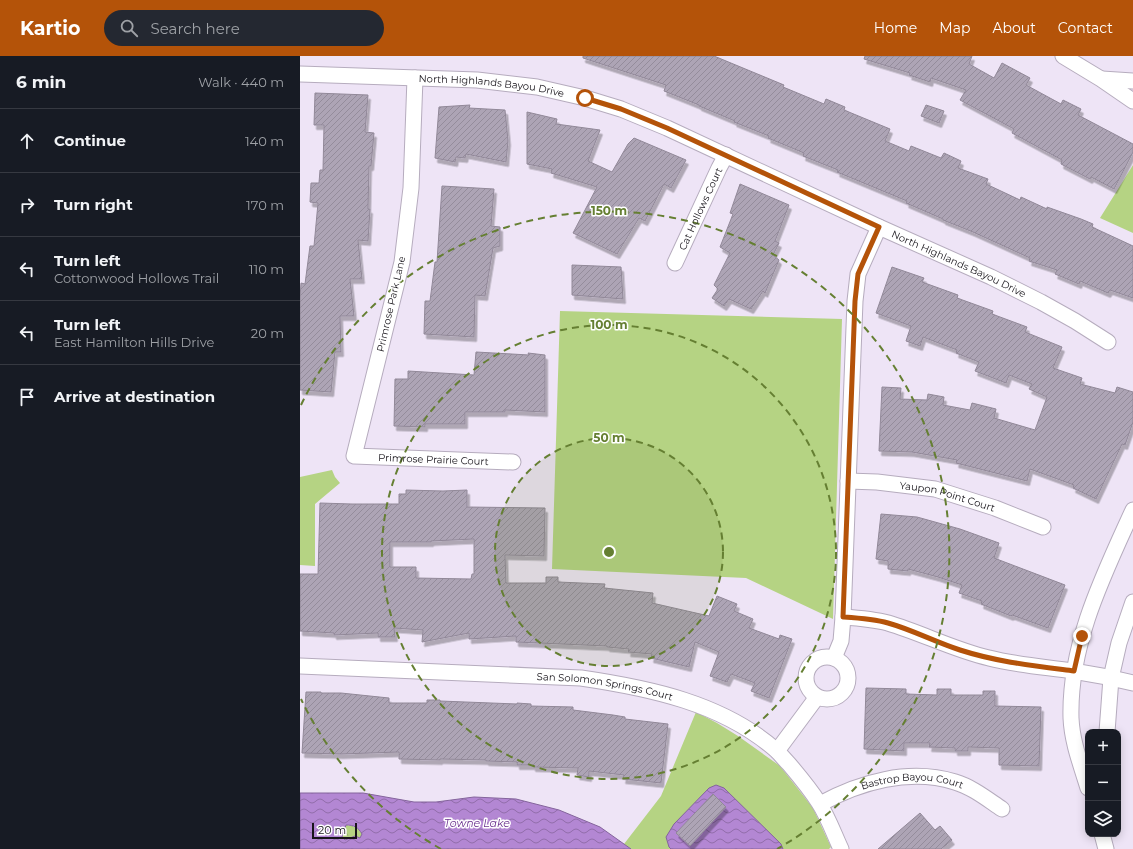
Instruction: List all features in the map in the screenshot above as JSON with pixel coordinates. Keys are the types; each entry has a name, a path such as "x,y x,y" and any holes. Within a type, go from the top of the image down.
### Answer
{"street":[{"path":"1062,56 1101,79 1133,101"},
{"name":"North Highlands Bayou Drive","path":"300,74 485,81 537,87 585,98 621,109 667,128 879,227 997,280 1041,302 1108,342"},
{"name":"Primrose Park Lane","path":"354,456 402,262 411,188 415,78"},
{"path":"1101,79 1133,81"},
{"name":"Cat Hollows Court","path":"675,263 726,155"},
{"path":"834,658 841,641 843,617 855,301 858,274 879,227"},
{"name":"Primrose Prairie Court","path":"354,456 513,462"},
{"name":"Yaupon Point Court","path":"848,481 877,482 935,489 995,508 1043,527"},
{"path":"1085,778 1075,744 1071,718 1074,671 1082,636 1092,605 1133,510"},
{"path":"1107,729 1111,678 1119,643 1133,602"},
{"path":"843,617 887,622 922,634 958,649 988,658 1015,664 1074,671 1133,683"},
{"path":"819,658 834,658 843,665 846,670 848,677 847,686 843,692 830,699 817,697 807,686 807,672 810,666 819,658"},
{"name":"San Solomon Springs Court","path":"300,666 581,678 611,682 676,698 716,712 734,721 777,751 802,779 820,804 842,849"},
{"path":"777,751 817,697"},
{"name":"Bastrop Bayou Court","path":"820,804 861,785 883,779 909,777 934,778 955,782 974,790 1002,809"},
{"path":"1103,837 1106,849"},
{"path":"1110,837 1111,849"}],"green space":[{"path":"1133,165 1133,233 1100,218"},
{"path":"560,311 842,319 833,619 746,578 552,569"},
{"path":"332,470 340,483 315,504 315,566 300,565 300,477"},
{"path":"696,712 738,736 780,766 813,808 831,847 829,849 783,849 780,844 669,847 671,849 631,849 624,844 661,796"},
{"path":"346,825 357,828 362,834 360,838 355,836 345,840 342,837"}],"water":[{"path":"716,785 724,788 781,844 783,849 671,849 666,837 674,824 709,788"},
{"name":"Towne Lake","path":"300,793 363,793 414,802 436,802 474,797 516,799 559,810 600,827 631,849 300,849","holes":["346,825 356,827 362,834 360,838 355,836 345,840 342,837"]}],"building":[{"path":"583,56 714,56 784,85 783,87 824,104 826,99 845,107 844,110 890,129 885,141 909,151 911,146 941,158 944,153 961,161 958,168 988,179 986,184 1020,200 1021,197 1047,209 1047,207 1093,224 1092,227 1133,246 1133,298 1110,290 1108,293 1080,281 1079,284 1055,274 1057,270 1029,261 1030,258 906,203 907,201 803,156 804,153 768,138 769,136 664,91 666,85 583,58"},
{"path":"865,56 972,56 969,64 994,78 1002,63 1030,78 1026,85 1061,104 1063,100 1081,109 1078,115 1133,144 1133,152 1114,189 1061,164 1062,160 1012,133 1014,129 960,100 966,90 931,78 930,82 909,75 910,73 864,59"},
{"path":"315,93 368,95 365,132 374,133 371,166 369,166 368,209 370,209 368,241 358,240 362,279 350,279 354,316 340,316 341,352 335,352 331,392 300,390 301,283 305,284 310,246 314,246 318,203 310,202 311,183 319,183 320,170 323,170 324,125 314,125"},
{"path":"470,105 469,108 505,110 508,141 506,162 466,154 465,158 456,157 455,162 435,158 439,107"},
{"path":"926,105 944,111 939,123 921,116"},
{"path":"527,112 557,119 556,124 600,130 588,161 612,172 628,144 634,138 686,160 671,188 664,184 645,221 639,218 617,254 573,233 597,187 551,173 552,169 527,164"},
{"path":"740,184 789,205 775,241 779,243 773,255 779,260 765,293 763,291 751,309 729,299 724,306 712,298 718,289 714,285 730,253 720,247 733,214 730,213"},
{"path":"442,186 494,189 491,226 500,227 500,246 493,248 485,296 475,295 474,337 424,334 425,301 430,301 435,262 437,262"},
{"path":"572,265 621,267 623,299 572,295"},
{"path":"892,267 924,278 922,282 958,295 957,298 993,311 992,314 1027,327 1025,332 1062,347 1053,368 1082,378 1080,384 1115,393 1117,387 1133,392 1133,422 1125,445 1122,444 1096,499 1073,488 1074,485 1030,469 1027,481 956,463 957,460 912,452 879,451 882,387 901,388 900,399 927,400 928,394 944,397 943,405 970,410 972,403 996,409 994,418 1035,430 1047,397 1029,389 1032,384 1009,375 1006,383 975,371 979,362 956,353 957,350 923,337 920,346 906,341 911,326 876,313"},
{"path":"476,352 529,355 528,353 545,355 545,412 505,410 505,412 465,412 465,424 425,424 425,427 394,426 395,379 408,379 408,371 474,375"},
{"path":"406,490 467,490 467,507 545,508 544,556 505,555 506,583 546,583 546,577 558,577 558,582 605,584 604,588 653,593 652,603 709,616 717,596 737,604 734,611 753,619 749,628 779,639 780,635 792,639 769,698 751,691 755,683 731,674 727,682 710,676 719,652 695,642 689,667 651,658 652,654 628,652 629,649 607,646 516,642 516,636 469,639 469,633 422,642 423,630 394,628 395,637 378,637 378,633 334,635 334,633 300,631 300,574 318,574 320,503 399,504 399,494 406,494","holes":["474,539 474,574 472,574 471,579 416,578 416,567 390,567 390,542 431,542"]},
{"path":"881,514 917,517 960,529 999,543 994,558 1065,585 1048,628 1012,615 1011,616 981,604 982,601 959,593 962,585 908,569 908,571 888,569 888,561 876,559"},
{"path":"866,688 906,689 906,694 937,695 937,689 951,689 951,695 983,695 983,691 995,691 995,706 1041,707 1039,766 999,765 999,748 968,747 968,751 955,751 955,748 929,747 930,743 904,743 904,751 864,749"},
{"path":"306,692 341,693 389,698 389,703 427,703 427,700 440,700 517,703 531,704 531,706 573,707 573,710 625,717 625,719 668,724 661,783 623,779 624,775 589,771 589,777 577,775 578,768 533,767 533,765 517,765 517,762 486,760 399,759 399,752 341,754 302,753"},
{"path":"713,794 726,807 690,846 676,833"},
{"path":"920,813 935,830 940,826 952,840 941,849 878,849"}],"route":[{"path":"585,98 621,109 667,128 879,227 858,274 855,301 843,617 887,622 922,634 958,649 988,658 1015,664 1074,671 1082,636"}]}
